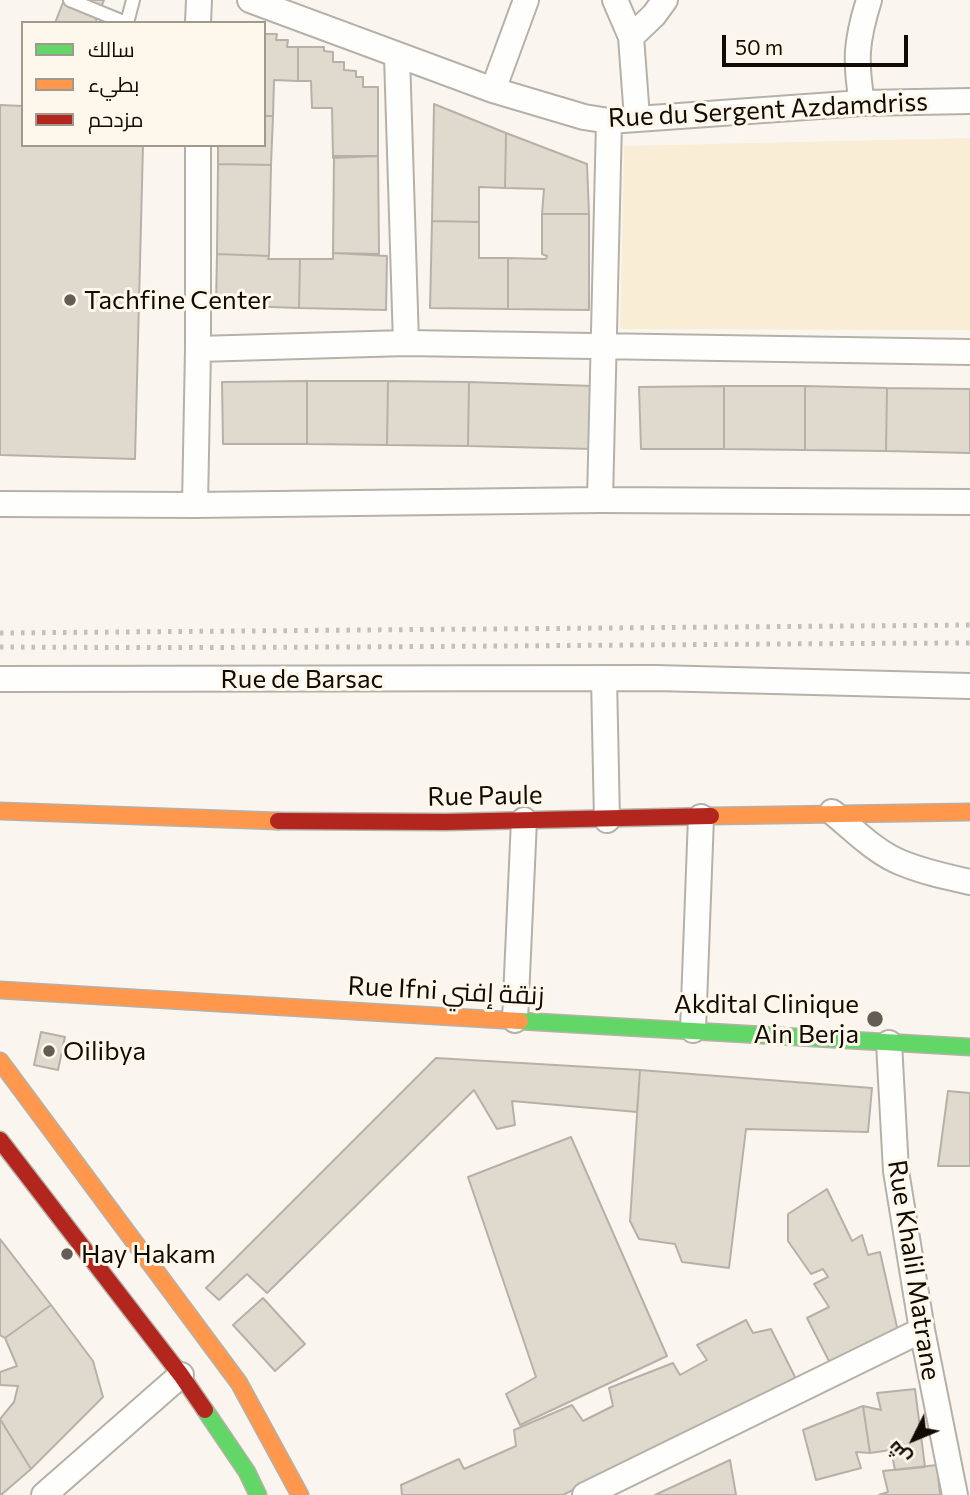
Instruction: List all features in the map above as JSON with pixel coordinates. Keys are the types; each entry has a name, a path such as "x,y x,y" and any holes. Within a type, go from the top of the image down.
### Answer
{"street":[{"path":"198,21 199,0"},
{"name":"Rue du Sergent Azdamdriss","path":"250,0 493,90 584,117 609,121 862,103 970,100"},
{"path":"493,90 526,0"},
{"path":"615,0 631,37 637,118"},
{"path":"631,37 665,0"},
{"path":"862,103 856,56 869,0"},
{"path":"397,56 406,344"},
{"path":"600,500 609,121"},
{"path":"195,505 198,147"},
{"path":"198,349 406,344 970,352"},
{"path":"0,503 195,505 600,500 970,502"},
{"path":"604,678 607,820"},
{"name":"Rue de Barsac","path":"0,679 604,678 970,686"},
{"name":"Rue Paule","path":"0,811 177,819 369,822 607,820 832,812 970,812"},
{"path":"832,812 899,863 970,882"},
{"path":"693,1030 701,817"},
{"path":"515,1020 524,820"},
{"name":"Rue Ifni زنقة إفني","path":"0,990 970,1047"},
{"name":"Rue Khalil Matrane","path":"889,1043 896,1171 922,1330 955,1495"},
{"path":"0,1061 239,1383 300,1495"},
{"path":"0,1140 181,1375 247,1472 258,1495"},
{"path":"585,1495 922,1330"},
{"path":"44,1495 181,1375"}],"lane":[{"path":"70,0 121,21"},
{"path":"127,21 134,0"}],"shaded area":[{"path":"970,138 970,330 620,329 624,146"}],"building":[{"path":"64,0 104,0 96,21 56,21"},
{"path":"266,34 277,34 276,40 288,40 287,47 298,47 298,81 274,80 273,116 266,116"},
{"path":"298,47 324,47 324,51 333,52 333,62 344,62 344,70 356,71 356,77 363,77 363,87 378,87 378,156 333,158 332,108 312,108 311,81 298,81"},
{"path":"434,104 506,133 505,188 479,187 479,222 432,221"},
{"name":"Tachfine Center","path":"0,105 21,106 21,147 143,147 135,459 0,455"},
{"path":"266,116 273,116 271,165 218,164 218,147 266,147"},
{"path":"506,133 587,164 589,214 542,214 544,189 505,188"},
{"path":"334,156 378,156 379,254 333,253"},
{"path":"218,164 271,165 269,256 217,254"},
{"path":"542,214 589,214 589,310 508,309 508,258 546,259 547,256 542,254"},
{"path":"432,221 479,222 479,258 508,258 508,309 430,308"},
{"path":"333,253 387,256 386,310 299,308 300,259 333,259"},
{"path":"217,254 300,259 299,308 216,305"},
{"path":"307,381 388,381 387,445 307,444"},
{"path":"307,381 307,444 223,444 222,382"},
{"path":"388,381 469,382 468,446 387,445"},
{"path":"469,382 594,386 593,449 468,446"},
{"path":"724,386 724,449 641,449 639,387"},
{"path":"724,386 805,386 805,450 724,449"},
{"path":"805,386 887,388 886,451 805,450"},
{"path":"887,388 970,389 970,453 886,451"},
{"name":"Oilibya","path":"41,1032 65,1037 58,1070 34,1065"},
{"path":"436,1058 640,1070 637,1112 512,1101 515,1125 497,1129 474,1090 267,1293 247,1274 219,1300 206,1288"},
{"path":"640,1070 872,1088 868,1132 746,1129 729,1268 682,1262 675,1244 639,1239 630,1221"},
{"path":"948,1091 970,1093 970,1166 938,1166"},
{"path":"571,1137 667,1356 520,1425 506,1394 536,1377 468,1177"},
{"path":"827,1189 852,1241 862,1235 868,1255 880,1252 899,1336 830,1363 807,1318 829,1307 814,1284 828,1277 823,1269 811,1274 788,1241 788,1214"},
{"path":"0,1239 51,1305 5,1338 0,1335"},
{"path":"263,1298 305,1344 275,1371 233,1325"},
{"path":"51,1305 93,1361 103,1397 31,1469 0,1419 14,1402 18,1386 0,1385 0,1372 17,1366 5,1338"},
{"path":"746,1320 753,1333 771,1329 796,1379 563,1495 402,1495 401,1485 459,1459 464,1469 516,1446 514,1430 572,1405 583,1421 613,1406 609,1388 673,1363 680,1375 707,1360 697,1345"},
{"path":"915,1389 925,1467 895,1470 891,1450 870,1453 863,1406 881,1410 877,1393"},
{"path":"863,1406 870,1453 856,1452 861,1468 816,1480 803,1430"},
{"path":"0,1419 31,1469 1,1495 0,1495"},
{"path":"730,1460 736,1495 655,1495"},
{"path":"937,1465 940,1495 879,1495 888,1492 883,1471"}],"railway":[{"path":"0,633 970,625"},
{"path":"0,647 970,643"}],"traffic: fast":[{"path":"520,1021 970,1047"},
{"path":"205,1410 247,1472 258,1495"}],"traffic: slow":[{"path":"0,811 278,821"},
{"path":"711,816 970,812"},
{"path":"0,990 520,1021"},
{"path":"0,1061 239,1383 300,1495"}],"traffic: jam":[{"path":"278,821 446,822 711,816"},
{"path":"0,1140 205,1410"}],"place":[{"name":"Tachfine Center","path":"70,300"},
{"name":"Akdital Clinique Ain Berja","path":"875,1019"},
{"name":"Oilibya","path":"49,1051"},
{"name":"Hay Hakam","path":"67,1254"}]}
